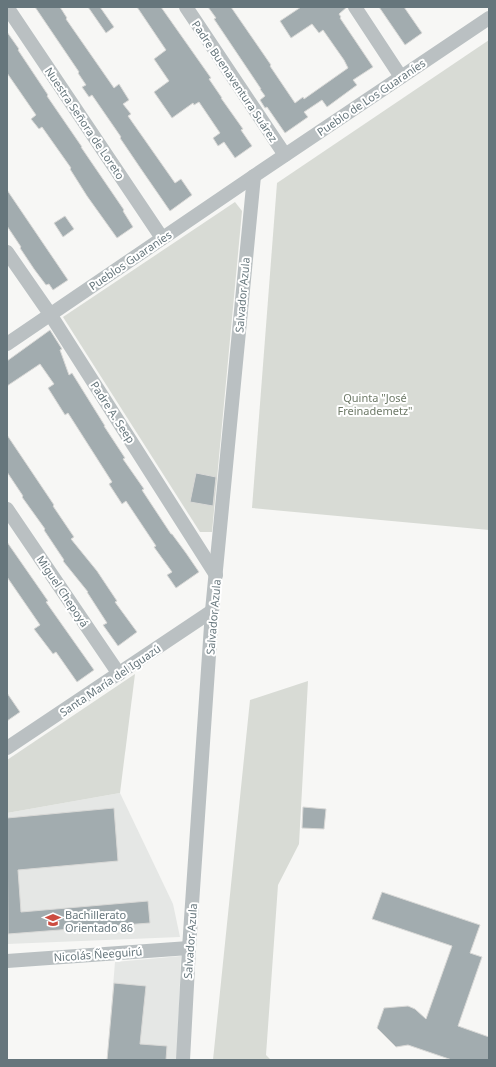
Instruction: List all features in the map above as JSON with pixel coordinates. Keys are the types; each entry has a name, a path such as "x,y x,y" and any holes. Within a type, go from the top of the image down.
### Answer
{"street":[{"name":"Nuestra Señora de Loreto","path":"7,7 162,238"},
{"name":"Padre Buenaventura Suárez","path":"186,7 285,155"},
{"path":"354,7 401,77"},
{"name":"Pueblo de Los Guaraníes","path":"254,176 489,18"},
{"name":"Pueblos Guaraníes","path":"7,344 254,176"},
{"name":"Salvador Azula","path":"183,1060 189,948 212,611 254,176"},
{"name":"Padre A. Seep","path":"7,252 50,314 216,575"},
{"name":"Miguel Chepoyá","path":"7,509 119,674"},
{"name":"Santa María del Iguazú","path":"7,748 212,611"},
{"name":"Nicolás Ñeeguirú","path":"7,961 189,948"}],"shaded area":[{"path":"120,793 173,904 180,937 7,944 7,813"},
{"path":"181,956 177,1060 107,1060 115,962"}],"green space":[{"name":"Quinta \"José Freinademetz\"","path":"489,40 489,530 252,508 277,183"},
{"path":"235,202 242,211 212,532 200,532 63,317"},
{"path":"135,674 120,793 7,813 7,760"},
{"path":"308,681 299,844 278,885 266,1055 271,1060 213,1060 250,700"}],"building":[{"path":"35,7 60,7 67,18 66,19 114,88 119,84 129,100 123,104 131,114 128,116 175,183 181,179 192,195 170,211 92,95 89,97 82,87 86,85 78,73 79,72"},
{"path":"88,7 100,7 114,27 106,33"},
{"path":"137,7 161,7 211,78 209,79 243,129 241,130 252,146 235,158 224,142 218,146 213,138 220,133 199,102 194,105 193,103 172,118 154,92 169,81 154,59 166,50"},
{"path":"208,7 231,7 295,103 303,97 304,99 348,68 323,30 319,33 312,24 291,38 280,21 301,7 347,7 339,14 341,17 340,18 373,67 353,80 357,85 327,107 322,100 304,112 308,117 285,133 267,107 265,108 260,100 265,96 214,19 216,18"},
{"path":"379,7 404,7 422,33 405,45"},
{"path":"7,32 48,95 47,96 124,210 123,211 133,227 117,238 87,196 70,169 71,168 42,127 39,129 31,119 36,115 7,73"},
{"path":"7,190 68,280 53,290 49,284 46,285 34,269 7,226"},
{"path":"65,216 74,229 63,237 54,223"},
{"path":"50,330 62,349 60,350 69,375 72,373 125,458 123,459 144,489 142,490 171,534 199,572 176,588 167,575 172,572 154,547 156,546 126,501 122,504 109,484 112,482 68,413 65,415 48,388 54,384 40,364 7,386 7,361"},
{"path":"7,435 74,537 71,539 97,571 117,601 115,602 137,632 118,646 103,625 107,623 88,592 63,561 64,560 44,530 45,529 22,497 23,496 7,472"},
{"path":"196,473 216,477 213,506 190,502"},
{"path":"7,542 48,601 46,602 94,670 77,682 56,652 53,654 34,629 40,625 7,577"},
{"path":"7,693 20,712 7,721"},
{"path":"303,807 326,809 324,829 302,828"},
{"path":"114,808 118,861 18,870 21,912 148,901 150,923 8,934 7,818"},
{"path":"382,892 480,925 470,953 482,957 458,1026 489,1037 489,1060 452,1060 408,1045 396,1047 377,1028 384,1008 408,1006 415,1009 426,1019 452,946 372,919"},
{"path":"114,983 146,986 140,1044 167,1046 166,1060 107,1060"}],"place":[{"name":"Bachillerato Orientado 86","path":"53,920"}]}
